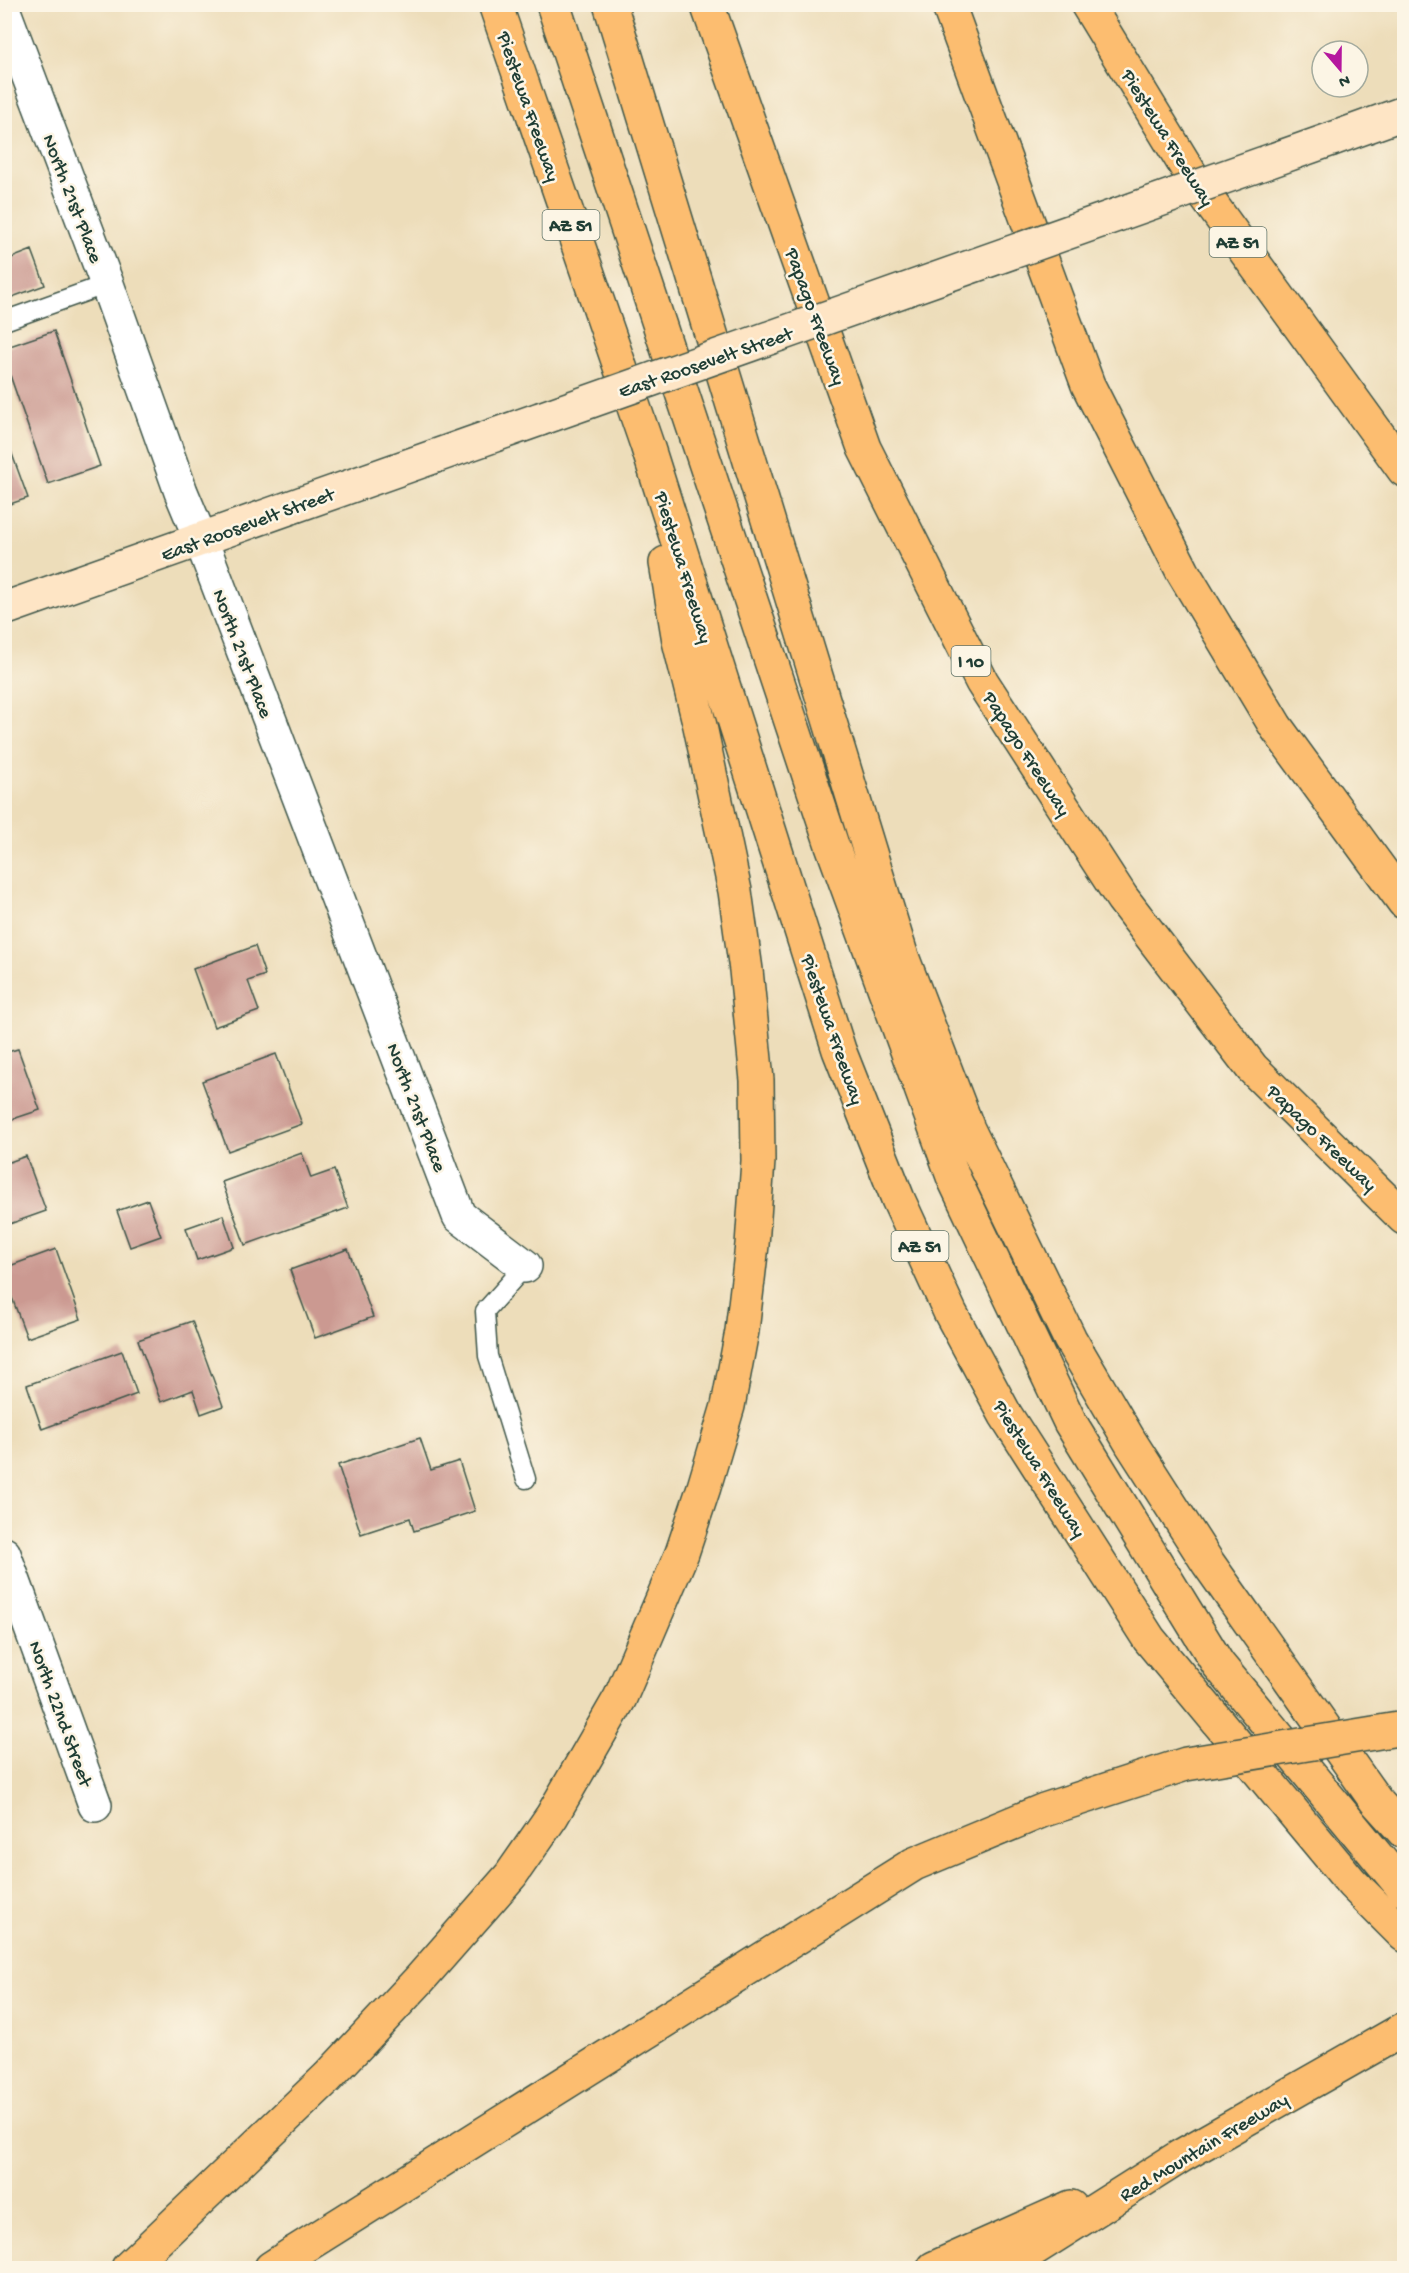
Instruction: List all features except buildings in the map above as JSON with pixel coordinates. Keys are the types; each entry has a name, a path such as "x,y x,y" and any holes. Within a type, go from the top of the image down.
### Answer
{"highway":[{"name":"Piestewa Freeway","path":"495,4 647,445 839,1050 898,1199 950,1312 1005,1414 1149,1638 1352,1883 1404,1935"},
{"path":"553,4 828,834 954,1179 1070,1422 1218,1664 1404,1889"},
{"path":"610,4 902,954 968,1129 1070,1339 1131,1443 1228,1592 1376,1802 1404,1832"},
{"name":"Papago Freeway","path":"707,4 864,448 982,682 1122,898 1252,1068 1404,1218"},
{"path":"948,4 1088,385 1182,572 1276,726 1404,902"},
{"name":"Piestewa Freeway","path":"1087,4 1196,183 1404,470"},
{"path":"128,2268 328,2077 426,1972 511,1875 552,1816 620,1698 682,1553 725,1416 742,1331 752,1245 758,1161 757,1080 735,891 700,726 679,641 647,445"},
{"path":"282,2261 914,1864 1044,1810 1186,1764 1404,1728"},
{"name":"Red Mountain Freeway","path":"1004,2268 1181,2156 1404,2029"},
{"path":"934,2268 1181,2156"}],"street":[{"name":"North 21st Place","path":"6,19 106,284 180,492 201,540 459,1216 525,1266"},
{"name":"East Roosevelt Street","path":"4,609 1404,112"},
{"name":"North 22nd Street","path":"4,1554 95,1805"}],"lane":[{"path":"4,321 106,284"},
{"path":"525,1266 485,1311 488,1356 526,1479"}]}
